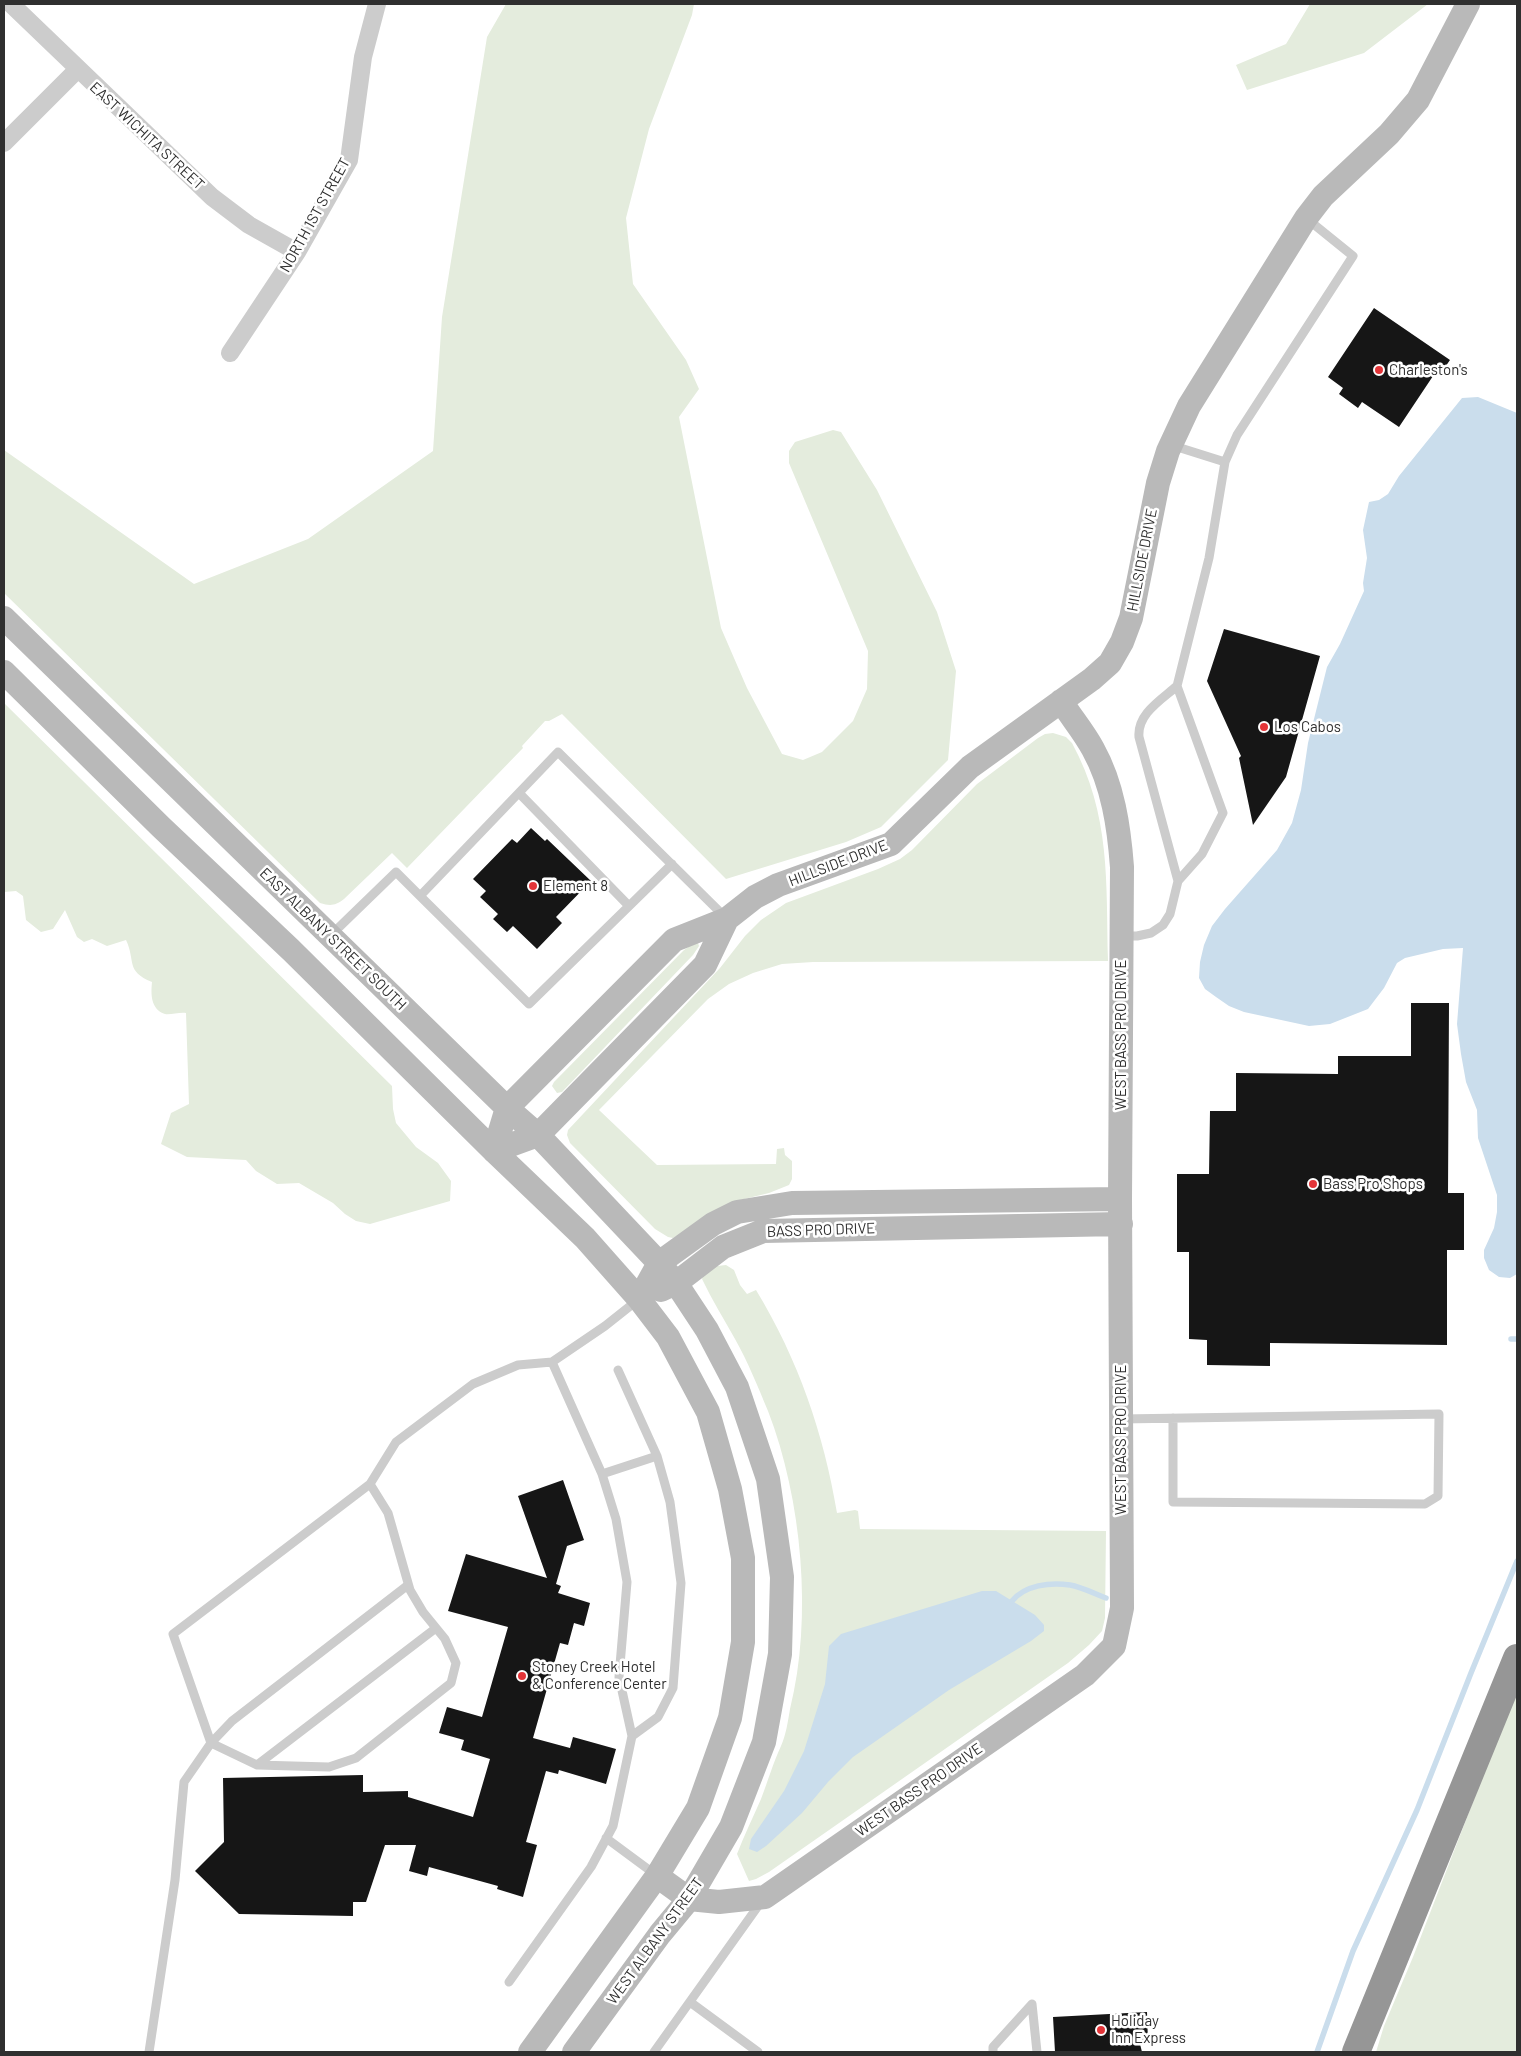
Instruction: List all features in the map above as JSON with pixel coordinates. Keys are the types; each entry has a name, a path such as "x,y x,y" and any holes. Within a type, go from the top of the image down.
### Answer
{"highway":[{"path":"1356,2052 1517,1658"}],"street":[{"name":"EAST WICHITA STREET","path":"11,4 77,70 212,197 249,225 297,252"},
{"name":"NORTH 1ST STREET","path":"230,353 297,252 349,160 363,57 377,4"},
{"name":"HILLSIDE DRIVE","path":"494,1151 538,1135 705,965 727,919 755,897 778,885 891,844 970,767 1092,679 1110,663 1122,642 1131,618 1137,594 1145,539 1158,483 1171,445 1190,406 1306,218 1323,196 1389,134 1418,100 1468,4"},
{"path":"4,142 77,70"},
{"name":"EAST ALBANY STREET SOUTH","path":"4,618 507,1108 538,1135 659,1263"},
{"path":"4,672 585,1238 639,1299 668,1337 708,1412 730,1489 743,1558 743,1642 730,1718 698,1808 657,1876 530,2052"},
{"name":"WEST BASS PRO DRIVE","path":"657,1876 689,1899 719,1902 765,1897 1085,1675 1114,1646 1122,1608 1120,1199 1122,867 1119,823 1108,785 1094,750 1061,701"},
{"path":"494,1151 507,1108 674,940 727,919"},
{"name":"BASS PRO DRIVE","path":"639,1299 659,1263 713,1224 737,1212 792,1202 1120,1199"},
{"name":"BASS PRO DRIVE","path":"639,1299 676,1283 723,1247 763,1231 1121,1224"},
{"name":"WEST ALBANY STREET","path":"574,2052 660,1934 689,1899 731,1827 764,1742 780,1654 782,1577 768,1479 737,1387 707,1330 676,1283 659,1263"}],"lane":[{"path":"1178,881 1139,737 1138,727 1142,718 1176,686 1209,558 1225,462 1237,435 1353,256 1306,218"},
{"path":"1171,445 1225,462"},
{"path":"1122,936 1138,936 1151,933 1163,925 1170,914 1178,881 1202,854 1223,813 1176,686"},
{"path":"420,896 558,752 727,919"},
{"path":"519,793 629,906"},
{"path":"330,936 396,872 529,1004 672,864"},
{"path":"370,1484 388,1513 408,1585 423,1612 445,1639 456,1663 452,1683 356,1758 329,1767 257,1765 211,1743 173,1634 370,1484 396,1442 473,1384 518,1365 552,1362 606,1326 639,1299"},
{"path":"509,1982 590,1867 613,1826 632,1736 619,1678 627,1582 616,1519 602,1474 552,1362"},
{"path":"618,1370 657,1456 670,1502 681,1583 673,1688 658,1717 632,1736"},
{"path":"1121,1419 1173,1418 1439,1414 1438,1496 1425,1504 1172,1502 1173,1418"},
{"path":"602,1474 657,1456"},
{"path":"149,2052 175,1880 184,1782 211,1743 232,1721 408,1585"},
{"path":"257,1765 436,1628"},
{"path":"606,1838 657,1876"},
{"path":"654,2052 765,1897"},
{"path":"690,2002 758,2052"},
{"path":"993,2052 993,2047 1032,2004 1037,2052"}],"green space":[{"path":"506,4 694,4 692,15 649,129 626,218 633,284 686,360 699,389 679,417 721,628 747,688 782,754 803,760 822,752 853,721 867,689 868,651 789,463 789,451 795,442 833,430 841,432 877,490 937,612 956,671 948,760 881,827 846,842 726,879 562,714 549,721 545,721 522,746 523,748 407,868 392,853 344,899 338,903 327,905 320,903 4,593 4,450 194,584 308,539 433,451 442,317 487,37"},
{"path":"1310,4 1428,4 1364,53 1247,90 1236,65 1286,44"},
{"path":"4,703 392,1086 396,1123 416,1147 438,1163 451,1181 450,1201 370,1224 356,1221 333,1203 299,1183 277,1184 256,1171 246,1160 187,1157 161,1144 171,1113 189,1104 186,1013 165,1014 156,1008 152,1000 152,982 138,974 133,965 126,940 107,946 92,939 84,942 77,937 65,910 53,929 41,932 26,920 23,896 16,891 4,892"},
{"path":"1053,733 1066,737 1072,743 1085,770 1094,796 1104,849 1108,961 813,962 782,964 753,973 729,984 708,999 599,1110 657,1165 776,1164 777,1149 784,1148 785,1155 792,1161 792,1179 789,1185 769,1193 736,1201 673,1238 655,1229 570,1143 567,1135 568,1130 720,968 745,936 761,920 786,903 900,859 912,850 977,784 1038,738 1045,734"},
{"path":"698,943 699,946 693,955 562,1092 557,1093 552,1086 554,1082 684,950"},
{"path":"726,1265 734,1270 740,1285 747,1294 756,1290 785,1343 817,1426 832,1484 837,1513 858,1511 860,1529 1106,1531 1105,1618 1102,1631 1089,1645 1068,1663 769,1872 749,1881 737,1854 761,1799 786,1733 797,1674 802,1598 796,1520 780,1445 749,1366 702,1279 711,1268"},
{"path":"1517,1688 1517,2052 1376,2052 1384,2026 1413,1957"}],"water":[{"path":"1478,397 1517,413 1517,1274 1510,1278 1499,1277 1489,1270 1484,1258 1484,1250 1494,1228 1497,1212 1497,1195 1478,1138 1477,1110 1466,1082 1461,1054 1457,1024 1463,948 1443,949 1405,958 1397,963 1384,988 1368,1009 1330,1024 1309,1026 1244,1012 1229,1006 1205,989 1199,978 1204,945 1212,926 1277,850 1292,823 1301,790 1308,743 1327,667 1340,644 1364,591 1363,583 1367,558 1363,530 1369,502 1379,500 1388,494 1399,476 1462,398"},
{"path":"982,1591 996,1591 1035,1615 1044,1625 1044,1631 1031,1641 949,1690 853,1757 828,1782 802,1813 766,1846 757,1852 749,1849 751,1839 784,1791 804,1751 825,1684 829,1646 841,1634"}],"building":[{"name":"Charleston's","path":"1374,308 1450,360 1441,373 1437,370 1399,427 1362,402 1358,408 1339,394 1343,388 1328,377"},
{"name":"Los Cabos","path":"1224,629 1320,656 1286,777 1253,825 1239,758 1241,756 1207,681"},
{"name":"Element 8","path":"531,828 545,841 547,839 591,881 556,917 562,923 537,949 513,926 507,932 493,919 498,914 480,897 486,891 473,879 512,839 517,843"},
{"name":"Bass Pro Shops","path":"1411,1003 1449,1003 1448,1193 1464,1193 1464,1250 1447,1250 1447,1345 1270,1343 1270,1366 1207,1365 1207,1340 1189,1339 1189,1252 1177,1252 1177,1174 1209,1174 1210,1111 1236,1111 1236,1073 1338,1074 1338,1056 1411,1056"},
{"name":"Stoney Creek Hotel & Conference Center","path":"563,1480 584,1540 567,1546 556,1584 561,1586 558,1593 590,1603 584,1626 574,1623 568,1645 560,1643 533,1738 570,1748 573,1737 616,1749 606,1784 559,1770 558,1774 546,1771 526,1842 537,1845 523,1897 497,1889 498,1886 429,1867 427,1876 409,1871 416,1845 385,1845 366,1902 353,1902 353,1916 239,1914 195,1871 224,1842 223,1778 363,1775 363,1792 408,1791 408,1797 473,1817 490,1759 461,1750 464,1740 439,1733 447,1707 482,1717 508,1627 448,1611 466,1554 547,1578 518,1496"},
{"name":"Holiday Inn Express","path":"1147,2012 1148,2043 1140,2044 1142,2052 1055,2052 1053,2017"}],"waterway":[{"path":"1511,1339 1517,1339"},
{"path":"1317,2052 1353,1951 1417,1810 1517,1561"},
{"path":"1012,1601 1031,1588 1054,1584 1075,1586 1106,1598"}],"place":[{"name":"Charleston's","path":"1379,370"},
{"name":"Los Cabos","path":"1264,727"},
{"name":"Element 8","path":"533,886"},
{"name":"Bass Pro Shops","path":"1313,1184"},
{"name":"Stoney Creek Hotel & Conference Center","path":"522,1676"},
{"name":"Holiday Inn Express","path":"1101,2030"}]}
